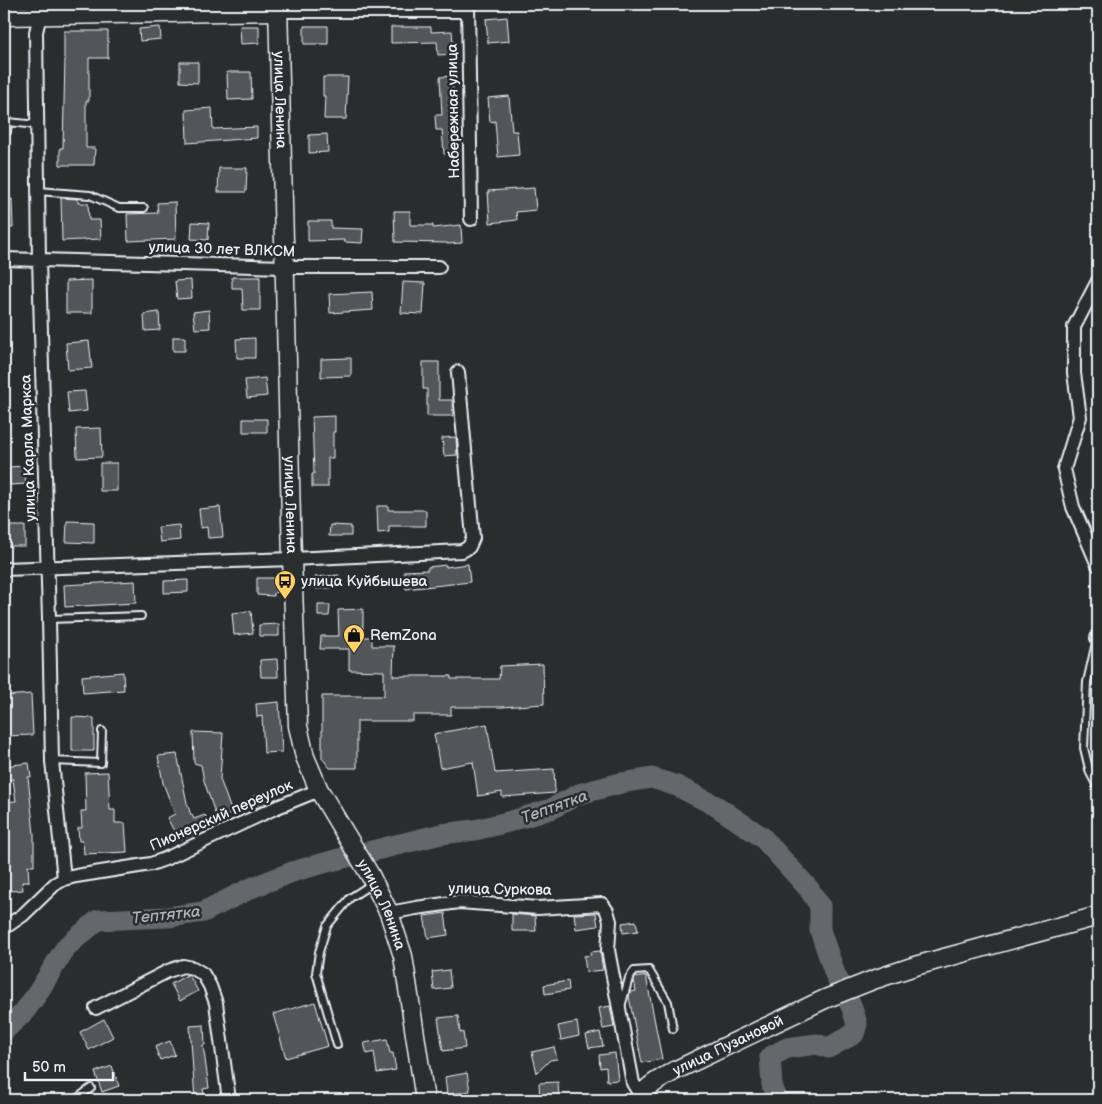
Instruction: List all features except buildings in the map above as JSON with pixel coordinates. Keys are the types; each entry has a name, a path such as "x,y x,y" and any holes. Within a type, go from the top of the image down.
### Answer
{"main road":[{"path":"4,16 40,10 278,7"},
{"name":"улица Ленина","path":"278,7 298,726 305,757 319,790 390,913 403,956 425,1100"},
{"name":"улица Пузановой","path":"640,1098 650,1086 674,1072 825,999 915,966 1098,916"}],"street":[{"path":"278,7 468,8"},
{"name":"Набережная улица","path":"468,8 471,218"},
{"name":"улица Карла Маркса","path":"40,10 36,32 39,259 52,761 64,880"},
{"name":"улица 30 лет ВЛКСМ","path":"4,259 285,267 439,267"},
{"path":"1098,281 1074,327 1074,373 1080,418 1064,469 1073,507 1098,565"},
{"path":"4,569 462,551 469,547 473,538 458,372"},
{"name":"Пионерский переулок","path":"4,928 23,915 55,884 64,880 76,876 151,864 274,808 319,790"},
{"name":"улица Суркова","path":"390,913 459,902 538,908 602,904 607,911 610,921 608,950 620,1013"},
{"path":"96,1008 168,971 183,966 193,968 203,974 216,1003 229,1100"},
{"path":"620,1013 633,1083 640,1098"}],"lane":[{"path":"7,132 8,122 37,125"},
{"path":"38,191 90,195 119,208 144,208"},
{"path":"49,619 141,616"},
{"path":"1098,637 1087,682 1084,748 1090,772 1098,788"},
{"path":"52,761 101,763 102,731"},
{"path":"337,1044 316,973 319,952 327,926 350,898 372,879"},
{"path":"620,1013 629,978 634,971 649,970 668,1002 673,1030"},
{"path":"75,1100 91,1088"}],"waterway":[{"name":"Тептятка","path":"4,1031 24,1012 66,947 98,920 168,917 203,912 251,888 295,871 441,834 475,830 508,822 551,809 579,794 621,783 652,778 677,786 716,806 762,837 809,889 820,906 820,930 835,974 852,1008 857,1024 854,1034 828,1048 817,1044 787,1048 770,1057 772,1085 777,1100"}],"place":[{"name":"улица Куйбышева","path":"285,600"},
{"name":"RemZona","path":"354,654"}]}
